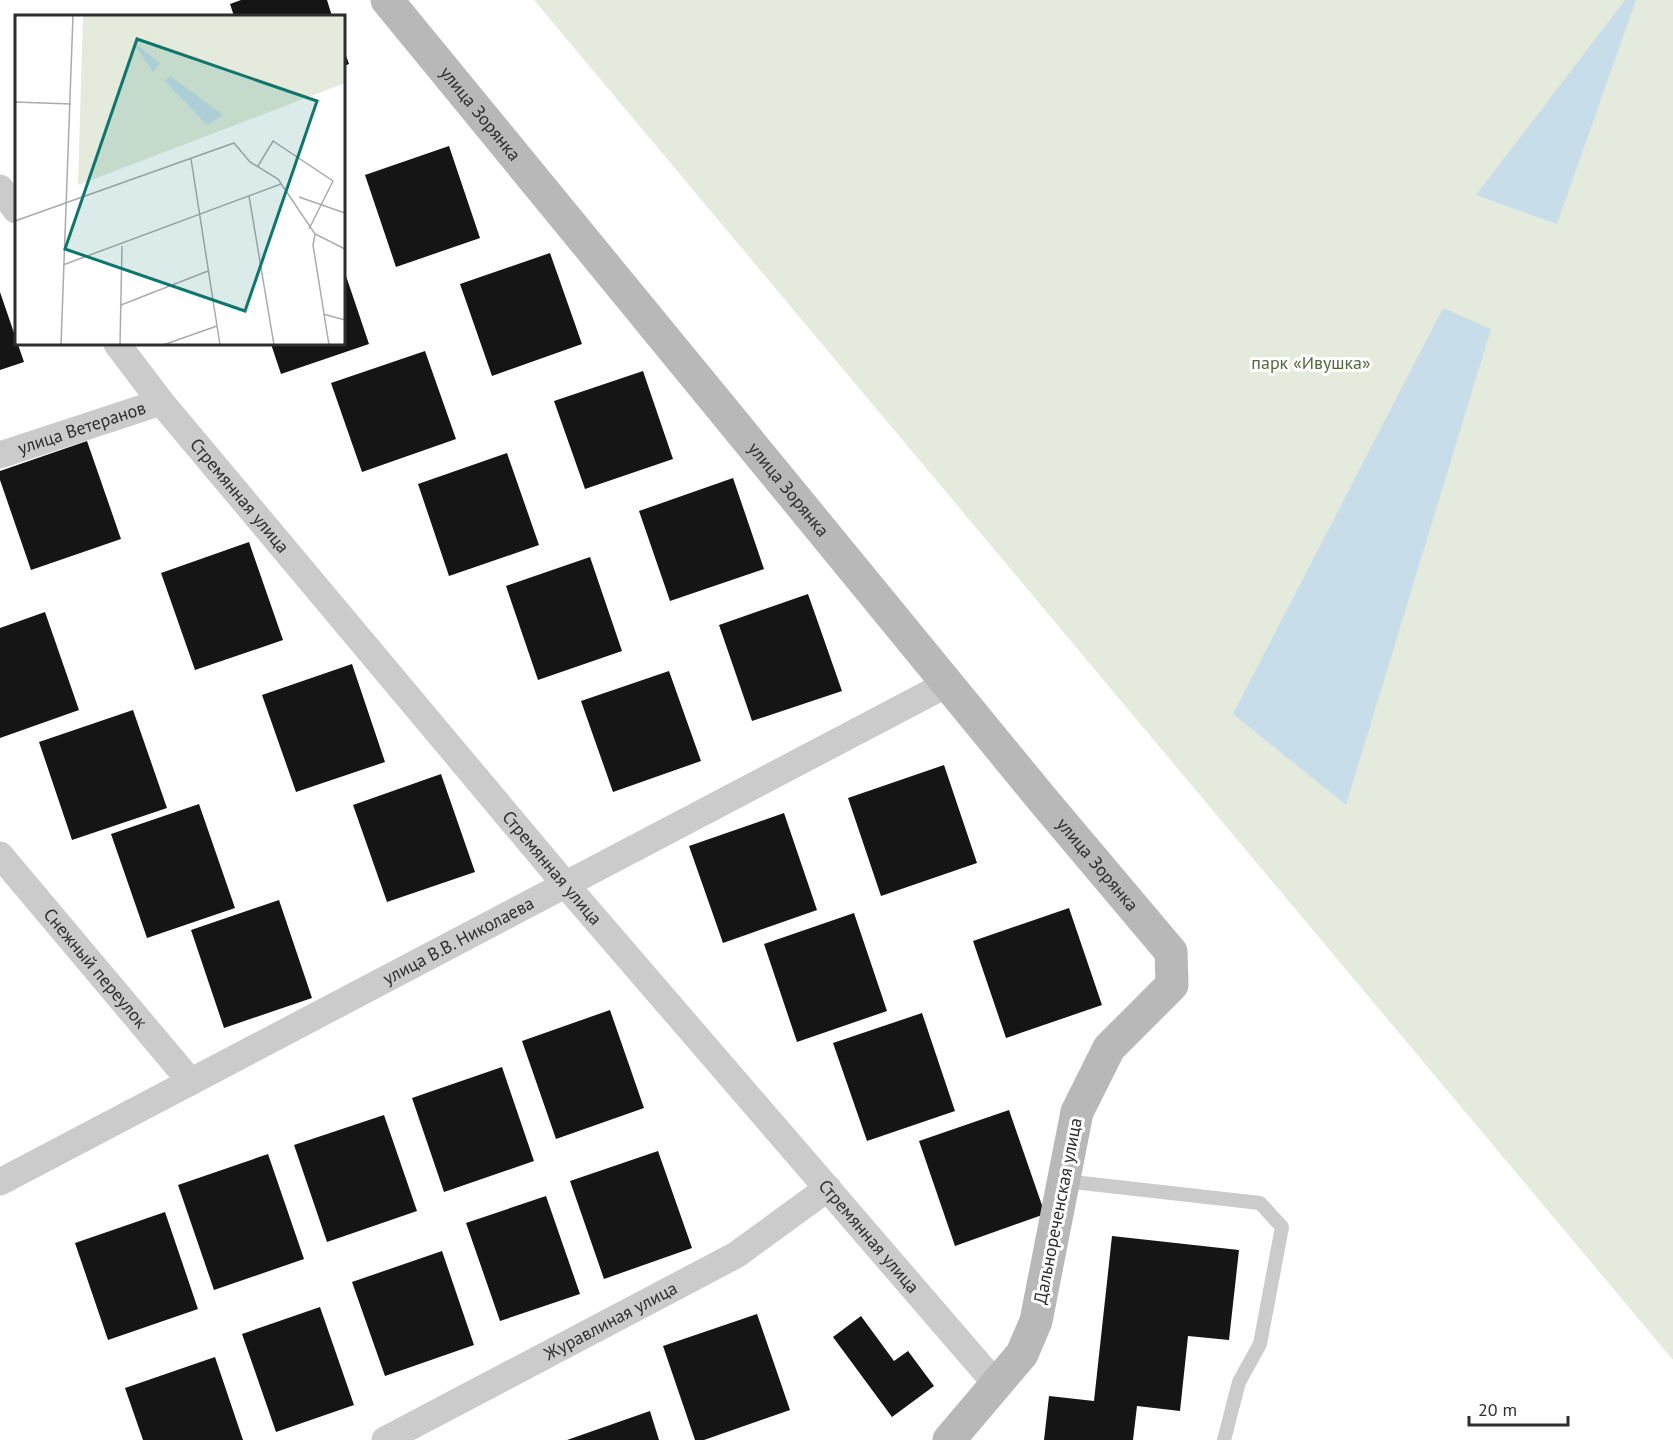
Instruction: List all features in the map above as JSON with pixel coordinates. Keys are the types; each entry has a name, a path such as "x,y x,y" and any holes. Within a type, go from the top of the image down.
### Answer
{"street":[{"name":"улица Зорянка","path":"387,0 947,684 1170,952 1172,985"},
{"path":"0,188 15,209"},
{"name":"Стремянная улица","path":"118,345 161,402 565,884 996,1384"},
{"name":"улица Ветеранов","path":"0,455 161,402"},
{"name":"улица В.В. Николаева","path":"0,1182 947,684"},
{"name":"Снежный переулок","path":"0,855 191,1082"},
{"name":"Дальнореченская улица","path":"949,1440 1022,1354 1036,1321 1077,1112 1108,1048 1172,985"},
{"name":"Журавлиная улица","path":"385,1440 736,1255 828,1188"}],"lane":[{"path":"1065,1181 1260,1203 1282,1227 1260,1344 1239,1382 1224,1440"}],"green space":[{"name":"парк «Ивушка»","path":"534,0 1673,0 1673,1360"}],"water":[{"path":"1625,0 1636,0 1557,224 1476,195"},
{"path":"1443,308 1491,329 1346,805 1233,714"}],"building":[{"path":"241,0 327,0 332,15 234,15 230,4"},
{"path":"345,53 349,64 345,66"},
{"path":"449,146 480,238 396,267 365,175"},
{"path":"550,253 582,344 492,376 460,284"},
{"path":"345,273 369,344 281,374 271,345 345,345"},
{"path":"0,292 15,336 15,345 18,345 24,362 0,370"},
{"path":"425,351 456,439 362,472 331,383"},
{"path":"643,371 673,459 585,489 554,401"},
{"path":"87,441 121,539 31,570 0,480 0,471"},
{"path":"507,453 539,545 449,576 418,484"},
{"path":"733,478 764,569 670,601 639,511"},
{"path":"249,542 283,640 195,670 161,573"},
{"path":"590,557 622,651 538,680 506,586"},
{"path":"808,594 842,691 752,721 719,625"},
{"path":"45,612 79,710 0,738 0,628"},
{"path":"352,664 385,762 296,792 262,695"},
{"path":"669,671 701,761 613,792 581,701"},
{"path":"133,710 167,808 72,840 39,742"},
{"path":"944,765 977,863 881,896 848,798"},
{"path":"441,774 475,872 387,902 353,805"},
{"path":"199,804 235,908 147,938 111,834"},
{"path":"784,813 817,910 723,943 689,846"},
{"path":"279,900 312,998 224,1028 191,930"},
{"path":"1069,908 1102,1005 1006,1038 973,941"},
{"path":"854,913 887,1011 797,1042 764,944"},
{"path":"610,1010 644,1108 556,1139 522,1041"},
{"path":"922,1013 955,1111 867,1141 833,1043"},
{"path":"502,1067 534,1161 444,1192 412,1098"},
{"path":"1009,1110 1045,1214 955,1246 919,1141"},
{"path":"384,1115 417,1211 327,1242 294,1145"},
{"path":"658,1151 692,1248 604,1279 570,1181"},
{"path":"268,1154 304,1259 214,1290 178,1185"},
{"path":"546,1196 580,1294 500,1321 466,1223"},
{"path":"165,1212 198,1309 108,1340 75,1243"},
{"path":"1112,1236 1239,1250 1229,1340 1188,1336 1180,1411 1137,1406 1133,1440 1044,1440 1049,1396 1094,1401"},
{"path":"442,1251 474,1345 385,1376 352,1282"},
{"path":"320,1307 354,1405 276,1432 242,1334"},
{"path":"757,1314 790,1410 704,1440 695,1440 663,1346"},
{"path":"861,1316 894,1361 908,1351 934,1386 892,1417 833,1337"},
{"path":"215,1357 243,1440 143,1440 125,1388"},
{"path":"650,1411 659,1440 567,1440"}]}
